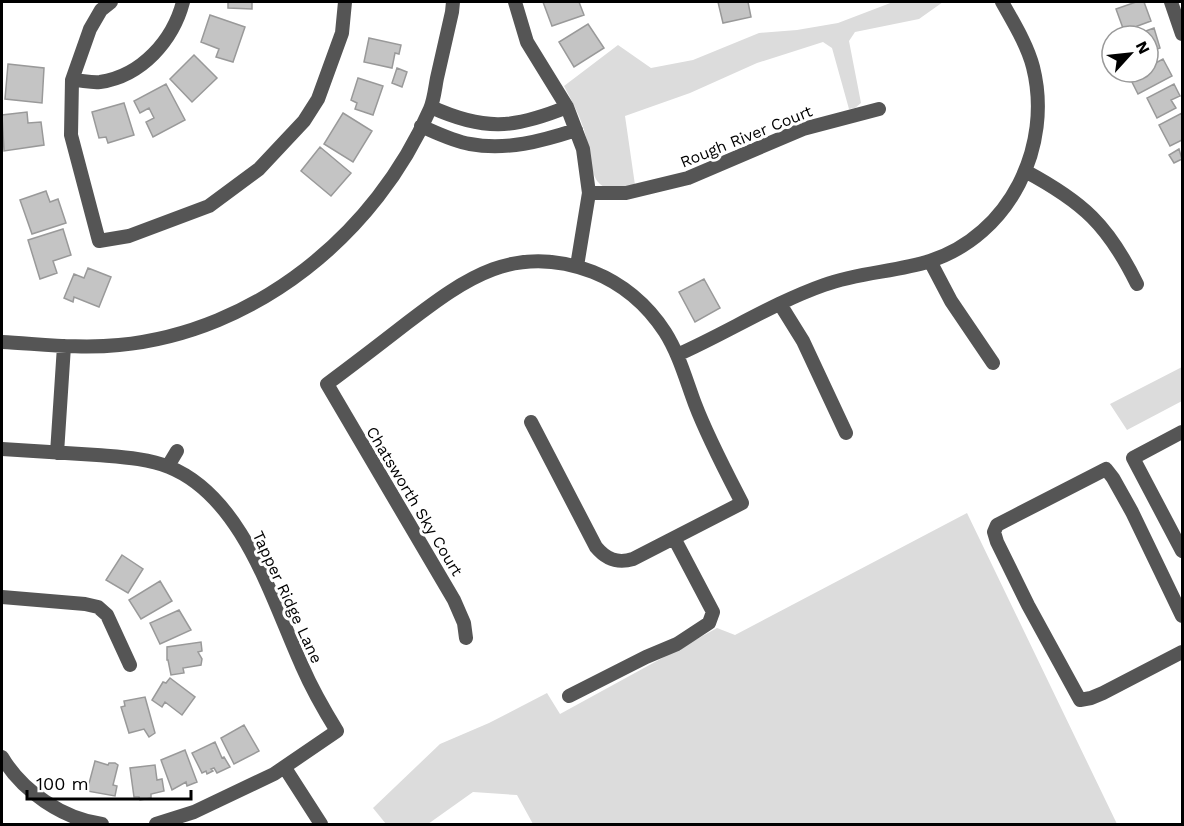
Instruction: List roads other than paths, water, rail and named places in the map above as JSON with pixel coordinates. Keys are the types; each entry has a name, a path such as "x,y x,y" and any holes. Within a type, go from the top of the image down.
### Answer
{"street":[{"path":"72,80 99,82 142,64 168,39 183,2"},
{"path":"102,4 90,29 72,80 71,135 99,241 129,236 209,206 259,169 304,121 318,99 342,33 345,2"},
{"path":"2,342 81,348 121,345 166,337 214,322 255,303 324,256 352,229 403,161 431,107 453,2"},
{"path":"515,2 527,42 567,107 583,149 589,193 577,266 608,278 638,299 666,333 705,427 742,503 633,559 619,562 610,560 596,546 531,422"},
{"path":"677,355 780,304 829,283 866,273 930,261 955,250 974,238 993,221 1012,197 1029,164 1036,134 1037,97 1032,66 1018,31 1002,2"},
{"path":"1171,2 1182,34"},
{"path":"431,107 464,120 498,125 518,124 567,107"},
{"name":"Rough River Court","path":"589,193 626,193 688,178 802,129 879,109"},
{"path":"421,126 455,140 490,146 530,143 576,130"},
{"path":"1025,171 1076,201 1096,219 1116,244 1137,284"},
{"name":"Chatsworth Sky Court","path":"466,638 464,623 454,600 327,384 440,298 485,271 504,265 540,261 577,266"},
{"path":"930,261 951,301 993,363"},
{"path":"780,304 808,351 846,434"},
{"path":"57,453 64,346"},
{"path":"1182,432 1132,458 1182,551"},
{"name":"Tapper Ridge Lane","path":"2,449 120,457 168,466 190,479 211,496 240,533 267,585 314,691 337,731 285,768"},
{"path":"168,466 177,451"},
{"path":"1182,616 1131,512 1106,469 997,525 994,531 997,542 1028,605 1080,700 1103,693 1182,652"},
{"path":"569,696 645,657 677,644 709,623 713,612 674,538"},
{"path":"2,597 98,607 107,615 130,665"},
{"path":"2,757 15,776 60,811 75,821 102,825"},
{"path":"156,825 194,812 285,768 321,825"}]}
